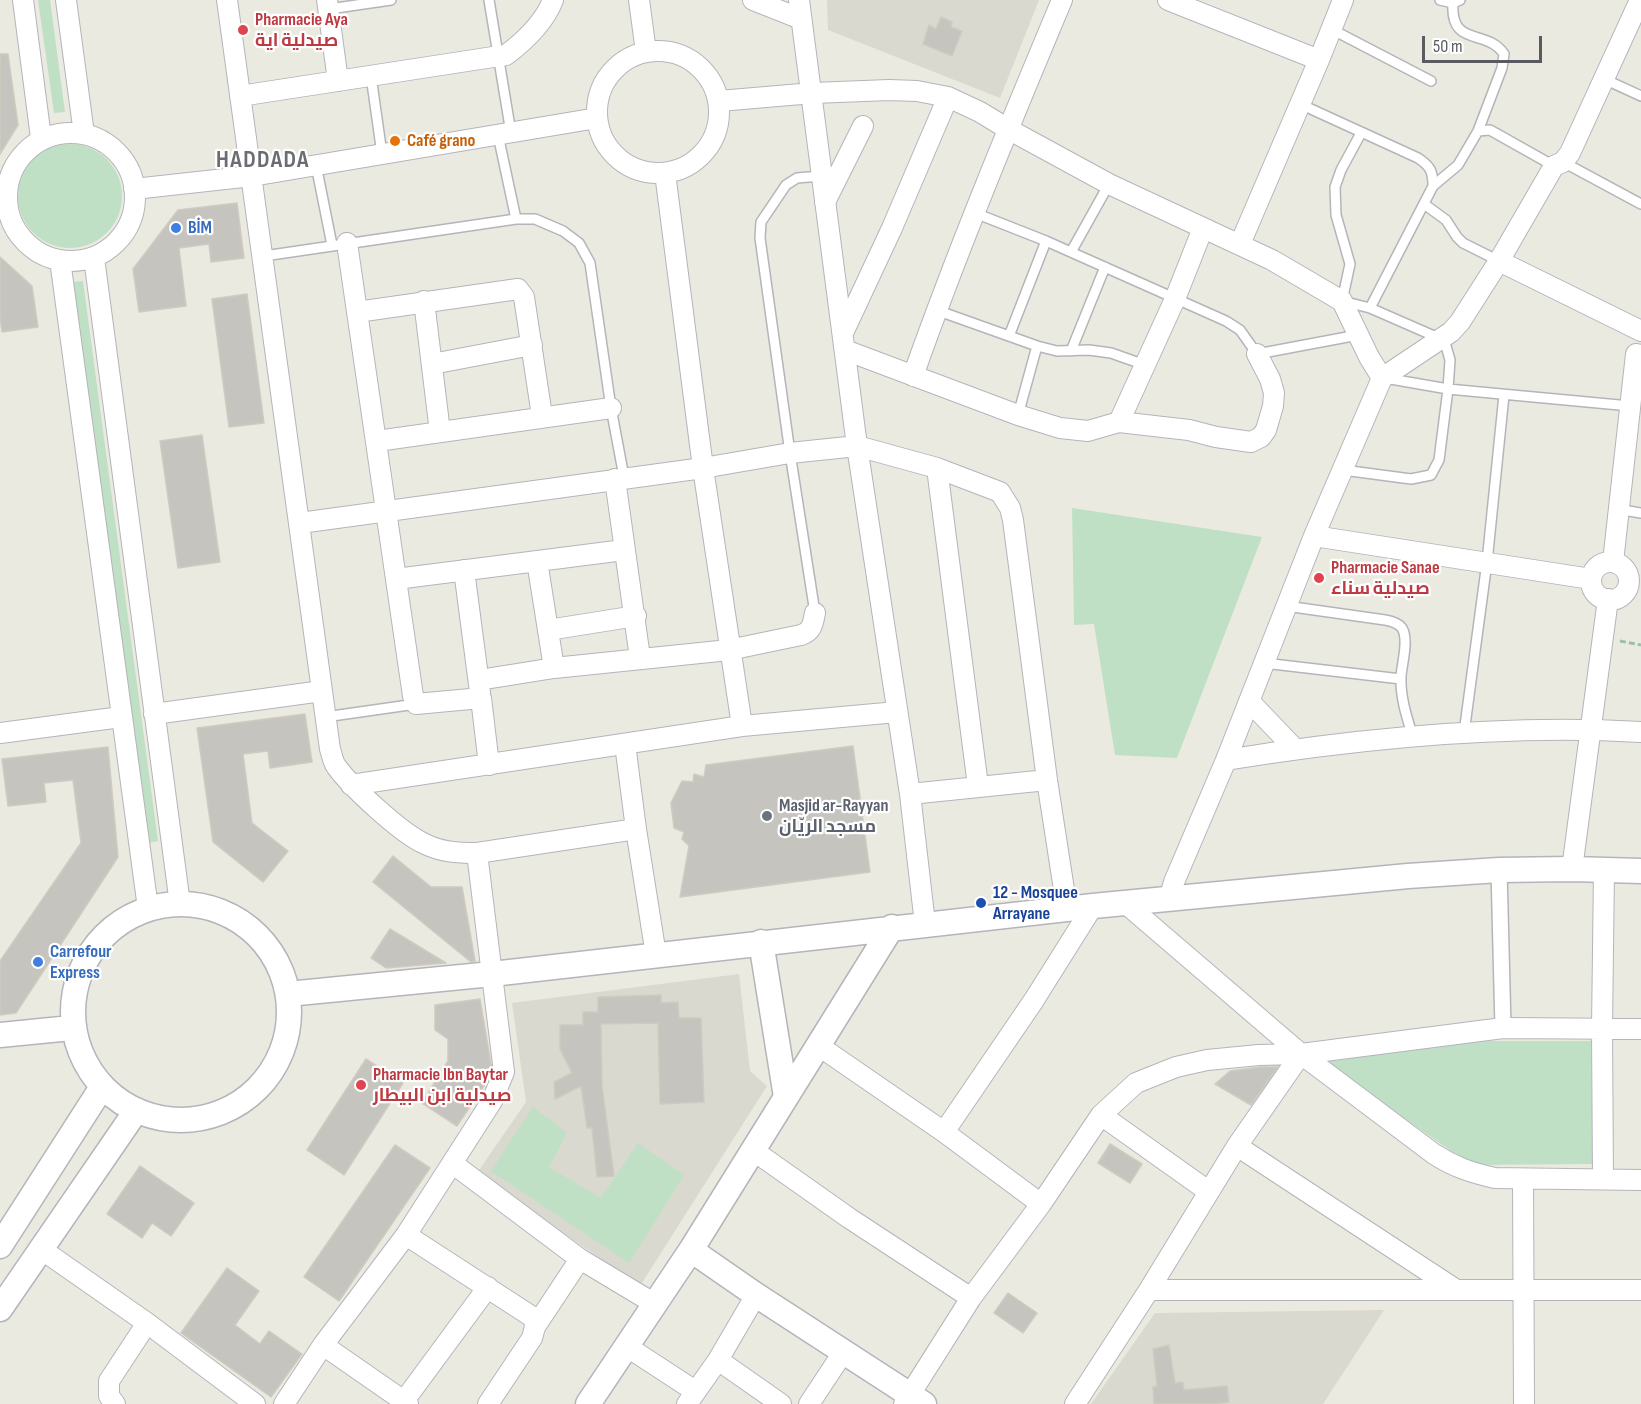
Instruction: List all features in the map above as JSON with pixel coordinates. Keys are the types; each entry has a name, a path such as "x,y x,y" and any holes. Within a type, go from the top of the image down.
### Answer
{"street":[{"path":"23,0 41,138"},
{"path":"66,0 84,134"},
{"path":"227,0 330,749 335,764 351,784 407,833 423,844 456,853 477,853 636,829"},
{"path":"240,96 506,55 546,17 553,0"},
{"path":"639,0 646,52"},
{"path":"753,0 800,10 813,93 821,177 857,446 910,794 925,924"},
{"path":"913,376 936,310 1062,0"},
{"path":"1168,0 1319,60"},
{"path":"1240,244 1343,0"},
{"path":"1169,899 1314,536 1382,378 1441,339 1460,322 1558,164 1576,142 1640,0"},
{"path":"328,4 339,81"},
{"path":"658,50 680,54 695,63 710,79 719,101 719,117 714,138 702,155 690,165 670,173 648,173 628,166 608,150 598,130 596,106 601,85 614,68 637,53 658,50"},
{"path":"719,101 813,93 908,91 948,97 980,112 1108,184 1240,244 1342,301 1382,378"},
{"path":"844,341 948,97"},
{"path":"134,189 252,176 597,118"},
{"path":"825,202 863,126"},
{"path":"67,133 84,134 99,140 118,154 130,174 134,189 134,208 128,225 118,241 94,258 60,260 50,258 29,246 14,228 3,206 8,184 16,163 41,138 67,133"},
{"path":"665,173 703,468 742,726"},
{"path":"1119,422 1175,299 1203,228"},
{"path":"339,244 357,312 416,704 554,668 729,650 801,635 809,632 815,613"},
{"path":"94,258 180,904"},
{"path":"60,260 148,908"},
{"path":"1499,261 1641,331"},
{"path":"357,312 518,289 524,297 542,416"},
{"path":"424,301 440,432"},
{"path":"844,341 913,376 1018,415 1071,430 1088,431 1119,422 1189,429 1242,441 1256,441 1266,430 1271,417 1274,393 1270,379 1257,354"},
{"path":"432,364 532,345"},
{"path":"1613,562 1617,509 1639,348"},
{"path":"377,441 611,408"},
{"path":"300,523 703,468 790,453 857,446 937,468 1000,492 1010,508 1067,909"},
{"path":"937,468 978,786"},
{"path":"620,478 624,550 636,616 640,658"},
{"path":"1314,536 1591,579"},
{"path":"396,579 624,550"},
{"path":"537,561 554,668"},
{"path":"1613,562 1622,566 1635,585 1621,596 1608,599 1595,593 1591,579 1595,569 1603,563 1613,562"},
{"path":"464,570 489,765"},
{"path":"1572,869 1608,599"},
{"path":"548,630 636,616"},
{"path":"154,714 322,691"},
{"path":"1249,700 1295,749"},
{"path":"351,784 742,726 897,712"},
{"path":"0,733 121,717"},
{"path":"1226,760 1295,749 1464,733 1592,729 1641,732"},
{"path":"625,744 656,955"},
{"path":"910,794 1047,780"},
{"path":"284,1404 323,1345 406,1235 492,1101 504,1072 477,853"},
{"path":"288,994 492,974 892,927 1408,876 1499,870 1641,871"},
{"path":"1499,870 1503,1028"},
{"path":"1603,1179 1604,870"},
{"path":"1125,903 1301,1054 1454,1167 1495,1178 1641,1180"},
{"path":"180,904 216,909 242,922 264,942 280,966 288,994 289,1028 278,1061 258,1089 230,1109 197,1120 162,1119 136,1111 114,1098 102,1087 82,1058 71,1028 73,995 83,964 101,938 127,918 148,908 180,904"},
{"path":"944,1132 1034,1000 1093,906"},
{"path":"588,1404 691,1250 892,927"},
{"path":"761,942 786,1097"},
{"path":"0,1035 71,1028"},
{"path":"691,1250 844,1351 913,1401 971,1298 1041,1204 1101,1115 1136,1083 1176,1067 1207,1060 1301,1054 1503,1028 1641,1029"},
{"path":"819,1046 944,1132 1041,1204"},
{"path":"1075,1404 1149,1290 1237,1146 1301,1054"},
{"path":"0,1246 102,1087"},
{"path":"0,1309 136,1111"},
{"path":"1101,1115 1208,1191"},
{"path":"1237,1146 1455,1289"},
{"path":"754,1151 849,1218 971,1298"},
{"path":"452,1164 580,1259 655,1304"},
{"path":"1523,1179 1524,1404"},
{"path":"406,1235 534,1318 535,1327"},
{"path":"41,1249 147,1323 255,1404"},
{"path":"488,1404 580,1259"},
{"path":"323,1345 406,1403 488,1287"},
{"path":"1149,1290 1641,1290"},
{"path":"626,1346 691,1398 718,1360 756,1295"},
{"path":"107,1399 109,1381 147,1323"},
{"path":"809,1404 844,1351"},
{"path":"718,1360 781,1404"}],"lane":[{"path":"328,4 391,0"},
{"path":"489,0 516,219"},
{"path":"1370,308 1433,186 1458,165 1478,131 1502,68 1504,54 1497,47 1457,28 1452,20 1456,2 1440,0"},
{"path":"1331,29 1431,81"},
{"path":"370,76 382,154"},
{"path":"1604,79 1641,96"},
{"path":"1300,104 1418,158 1429,165 1433,175 1433,186"},
{"path":"1478,131 1490,130 1641,204"},
{"path":"1343,470 1411,479 1431,476 1439,459 1450,360 1449,351 1441,339 1370,308 1342,301 1350,264 1336,214 1335,187 1341,170 1361,133"},
{"path":"316,165 339,244"},
{"path":"815,613 762,258 762,222 786,185 797,178 821,177"},
{"path":"1071,252 1108,184"},
{"path":"1424,204 1446,220 1463,243 1499,261"},
{"path":"975,213 1046,240 1226,321 1239,330 1257,354 1358,335"},
{"path":"264,256 516,219 535,219 552,225 579,243 590,262 620,478"},
{"path":"1009,336 1046,240"},
{"path":"1071,351 1105,267"},
{"path":"936,310 1037,346 1057,351 1111,353 1145,365"},
{"path":"1018,415 1037,346"},
{"path":"1382,378 1448,389 1630,406"},
{"path":"1464,733 1487,562 1504,395"},
{"path":"1617,509 1641,513"},
{"path":"1286,606 1385,620 1396,623 1403,630 1401,678 1413,737"},
{"path":"1264,663 1401,678"},
{"path":"326,717 416,704"}],"path":[{"path":"1604,639 1641,645"}],"shaded area":[{"path":"827,0 1039,0 1000,98 828,30"},
{"path":"739,974 750,1071 767,1086 640,1286 477,1173 526,1102 512,1003"},
{"path":"1384,1310 1323,1404 1091,1404 1155,1313"}],"green space":[{"path":"38,0 50,0 65,112 54,113"},
{"path":"70,144 90,148 107,159 118,176 122,196 118,216 107,233 90,244 70,248 50,244 33,233 22,216 18,196 22,176 33,159 50,148"},
{"path":"83,281 158,841 148,843 72,282"},
{"path":"1072,508 1262,537 1177,758 1115,755 1094,624 1074,625"},
{"path":"1478,1041 1591,1041 1593,1164 1471,1165 1324,1062"},
{"path":"533,1107 567,1133 549,1167 601,1198 638,1143 684,1175 629,1263 491,1171"}],"building":[{"path":"941,17 952,22 951,27 962,31 952,56 923,44 929,25 936,29"},
{"path":"0,54 8,54 18,125 0,154"},
{"path":"237,203 244,258 211,262 209,244 179,248 186,306 139,312 133,269 178,210"},
{"path":"0,257 32,286 38,327 2,332"},
{"path":"247,294 264,423 229,427 212,299"},
{"path":"202,435 220,562 178,568 160,441"},
{"path":"305,714 312,762 270,768 268,751 243,754 252,823 288,851 263,882 213,842 197,728"},
{"name":"Masjid ar-Rayyan مسجد الريّان","path":"853,746 870,872 680,897 689,846 682,839 684,832 674,828 671,803 682,781 693,782 694,774 704,777 706,765"},
{"path":"108,747 118,857 16,1013 0,1015 0,961 81,843 73,780 44,783 46,802 8,806 2,759"},
{"path":"393,856 431,887 462,887 475,961 471,962 373,882"},
{"path":"390,929 446,963 386,968 371,958"},
{"path":"661,995 661,1003 678,1002 679,1018 701,1018 704,1102 660,1104 658,1023 601,1024 602,1086 614,1176 597,1177 592,1128 587,1128 581,1086 555,1099 554,1082 572,1073 560,1049 560,1025 583,1025 583,1012 598,1012 598,997"},
{"path":"480,999 492,1070 488,1080 457,1126 422,1103 448,1061 448,1039 435,1030 435,1005"},
{"path":"366,1059 403,1083 344,1175 307,1150"},
{"path":"1278,1067 1251,1105 1215,1084 1230,1071"},
{"path":"1110,1144 1142,1164 1130,1183 1098,1163"},
{"path":"395,1145 430,1168 339,1301 304,1277"},
{"path":"140,1166 194,1203 171,1236 152,1223 142,1238 107,1214"},
{"path":"227,1268 259,1291 235,1325 260,1344 269,1331 302,1354 271,1397 181,1333"},
{"path":"1008,1293 1037,1313 1023,1333 994,1313"},
{"path":"1169,1345 1175,1383 1183,1382 1184,1390 1227,1386 1229,1402 1154,1404 1153,1387 1157,1386 1153,1349"}],"place":[{"name":"Pharmacie Aya صيدلية اية","path":"243,30"},
{"name":"Café grano","path":"395,141"},
{"name":"BİM","path":"176,228"},
{"name":"Pharmacie Sanae صيدلية سناء","path":"1319,578"},
{"name":"Masjid ar-Rayyan مسجد الريّان","path":"767,816"},
{"name":"12 - Mosquee Arrayane","path":"981,903"},
{"name":"Carrefour Express","path":"38,962"},
{"name":"Pharmacie Ibn Baytar صيدلية ابن البيطار","path":"361,1085"}],"district":[{"name":"HADDADA","path":"263,161"}]}
